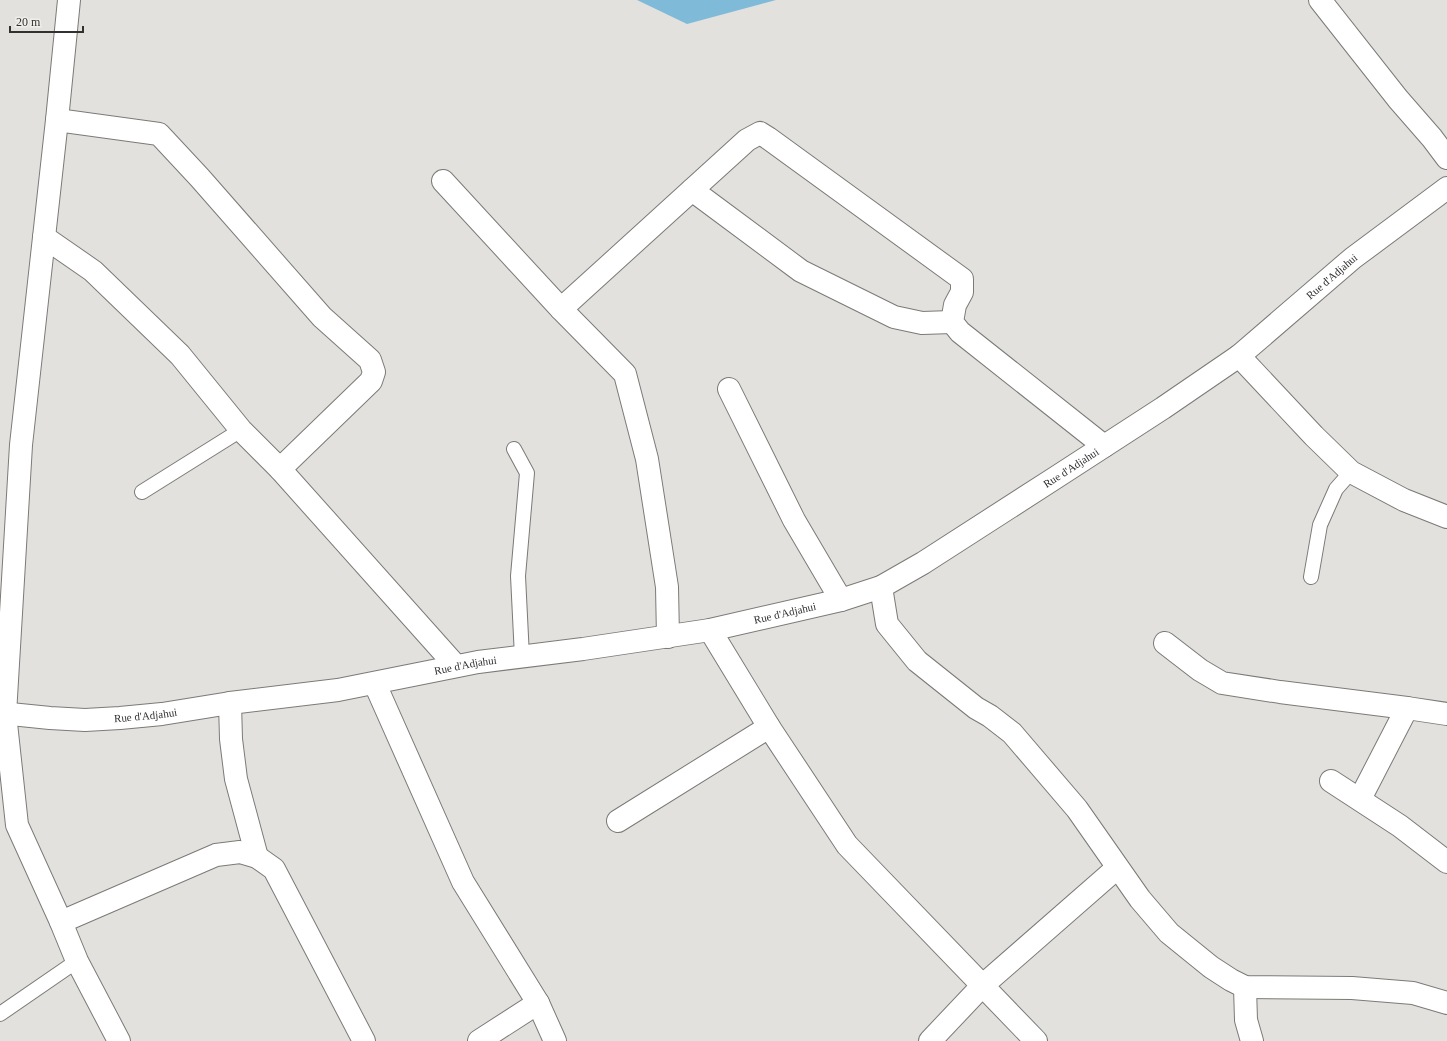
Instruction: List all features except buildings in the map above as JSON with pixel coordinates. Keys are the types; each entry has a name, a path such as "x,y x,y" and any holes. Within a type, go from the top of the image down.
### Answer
{"street":[{"path":"69,0 21,445 3,713 17,825 77,961 119,1041"},
{"path":"1320,0 1398,99 1432,138 1447,158"},
{"path":"57,120 159,134 200,178 322,317 370,360 374,372 371,381 280,469"},
{"path":"561,309 747,140 760,133 962,279 962,292 955,304 952,322 960,332 1104,446"},
{"path":"443,181 561,309 625,374 647,458 667,587 668,637"},
{"path":"692,190 802,271 894,317 922,323 952,322"},
{"name":"Rue d'Adjahui","path":"3,713 85,720 162,714 230,703 290,697 375,684 456,666 710,630 841,600 881,587 923,563 1163,408 1240,356 1353,258 1445,192"},
{"path":"44,236 93,272 180,355 241,430 280,469 456,666"},
{"path":"1240,356 1314,436 1351,472 1404,500 1447,517"},
{"path":"730,389 794,520 841,600"},
{"path":"881,587 887,624 917,661 976,708 990,716 1012,733 1077,809 1117,868 1169,934 1210,968 1245,987 1352,988 1413,993 1446,1000"},
{"path":"710,630 769,727 847,845 1036,1041"},
{"path":"1165,643 1200,670 1222,683 1447,714"},
{"path":"375,684 463,882 538,1003 554,1041"},
{"path":"230,703 230,738 236,779 257,857"},
{"path":"1360,799 1407,708"},
{"path":"618,821 769,727"},
{"path":"1331,781 1400,826 1447,862"},
{"path":"61,922 216,855 240,852 257,857 274,869 364,1041"},
{"path":"930,1041 982,986 1117,868"},
{"path":"1245,987 1246,1020 1252,1041"},
{"path":"479,1041 538,1003"}],"lane":[{"path":"142,492 241,430"},
{"path":"514,449 527,473 518,576 522,657"},
{"path":"1312,577 1320,525 1336,490 1351,472"},
{"path":"0,1014 77,961"}],"water":[{"path":"637,0 776,0 687,24"}]}
